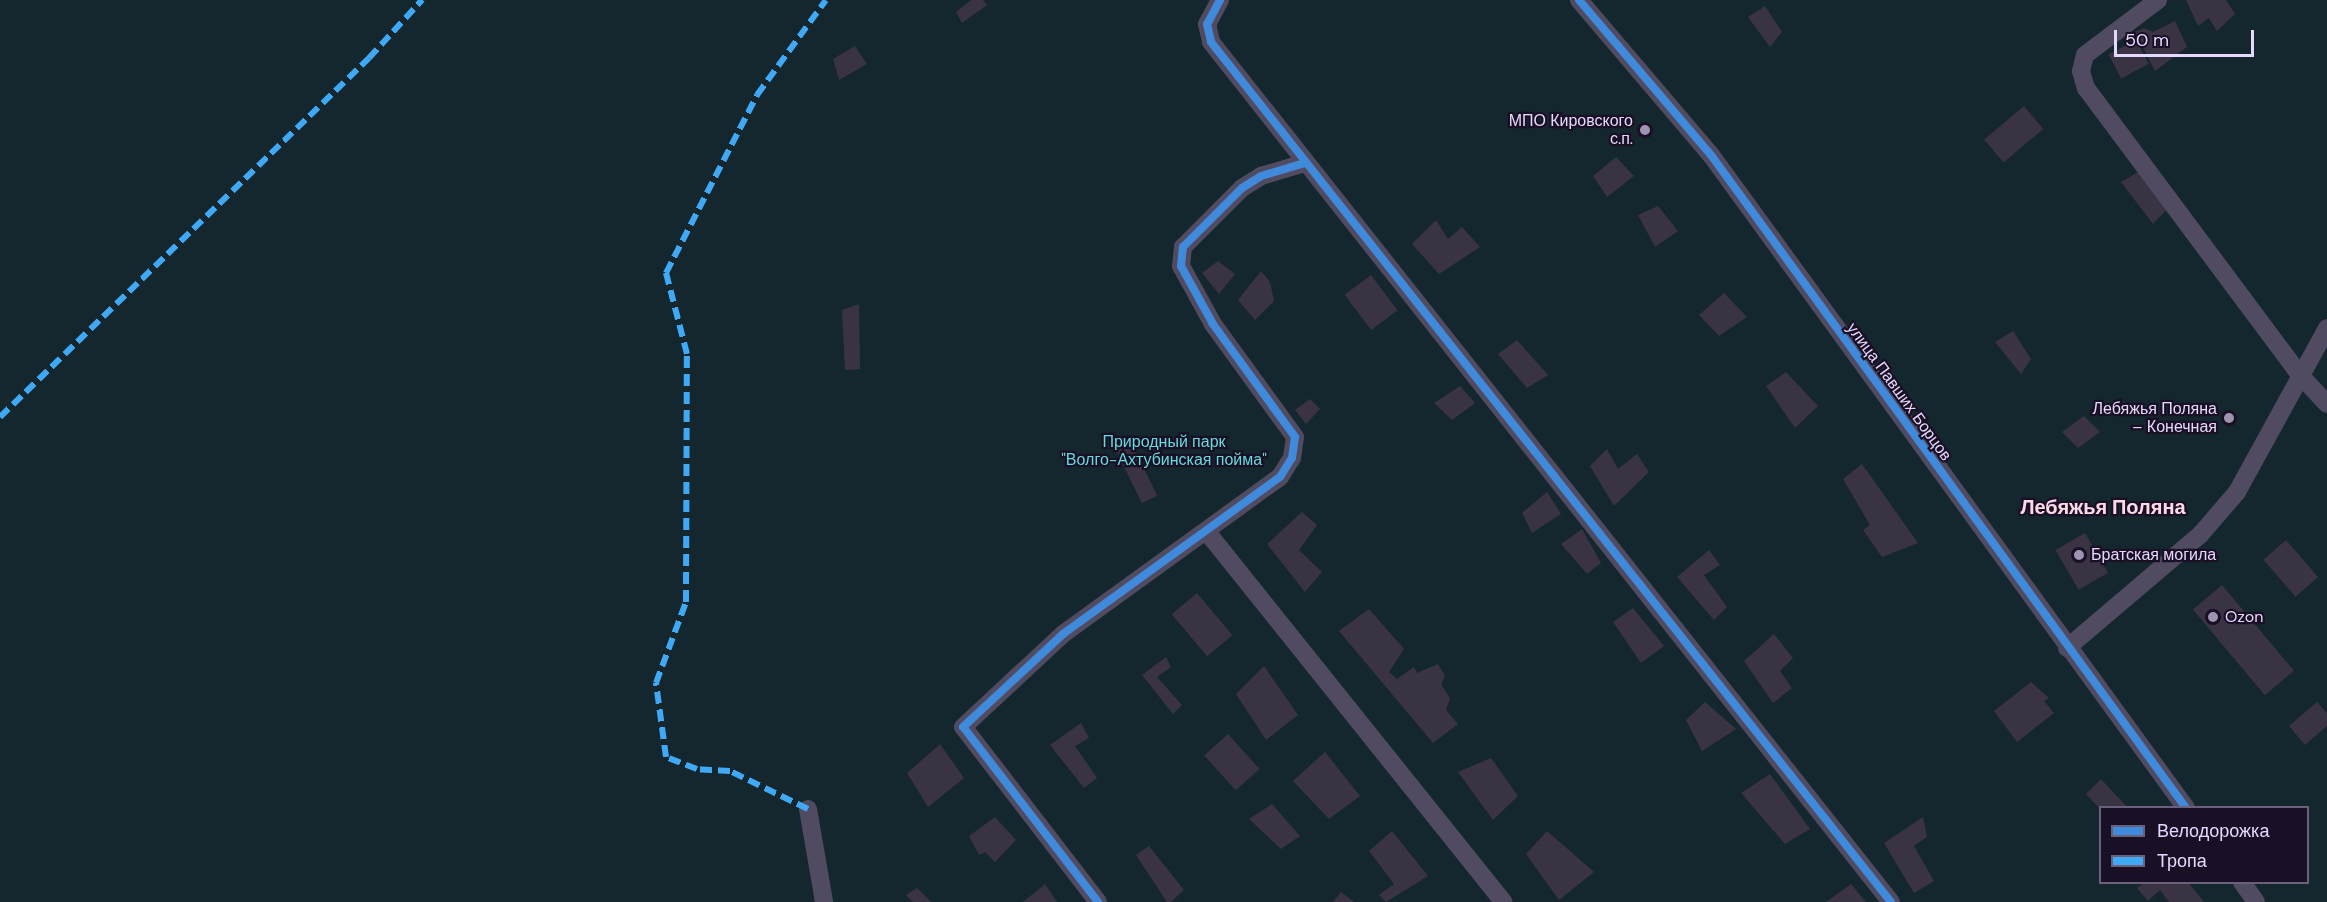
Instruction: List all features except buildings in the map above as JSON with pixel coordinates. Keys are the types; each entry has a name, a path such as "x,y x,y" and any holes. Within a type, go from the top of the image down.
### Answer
{"street":[{"path":"1220,0 1207,24 1211,42 1891,902"},
{"name":"улица Павших Борцов","path":"1579,0 1711,155 2067,648 2185,806"},
{"path":"2158,0 2085,56 2082,72 2086,88 2301,376 2327,404"},
{"path":"1098,902 963,727 1063,634 1280,477 1292,458 1295,437 1213,324 1181,266 1183,247 1242,188 1262,176 1305,163"},
{"path":"2067,648 2200,535 2237,492 2327,328"},
{"path":"1207,532 1503,902"},
{"path":"808,809 824,902"},
{"path":"2243,884 2256,902"}],"green space":[{"name":"Природный парк \"Волго-Ахтубинская пойма\"","path":"0,0 2327,0 2327,902 0,902"}],"marked path":[{"path":"0,417 369,58 422,0"},
{"path":"808,809 730,771 697,769 666,757 656,683 686,602 687,354 666,273 757,95 826,0"}],"cycle path":[{"path":"1220,0 1207,24 1211,42 1891,902"},
{"path":"1579,0 1711,155 2185,806"},
{"path":"1098,902 963,727 1063,634 1280,477 1292,458 1295,437 1213,324 1181,266 1183,247 1242,188 1261,176 1305,163"}],"place":[{"name":"МПО Кировского с.п.","path":"1645,130"},
{"name":"Лебяжья Поляна – Конечная","path":"2229,418"},
{"name":"Братская могила","path":"2079,555"},
{"name":"Ozon","path":"2213,617"}],"district":[{"name":"Лебяжья Поляна","path":"2103,507"}]}
